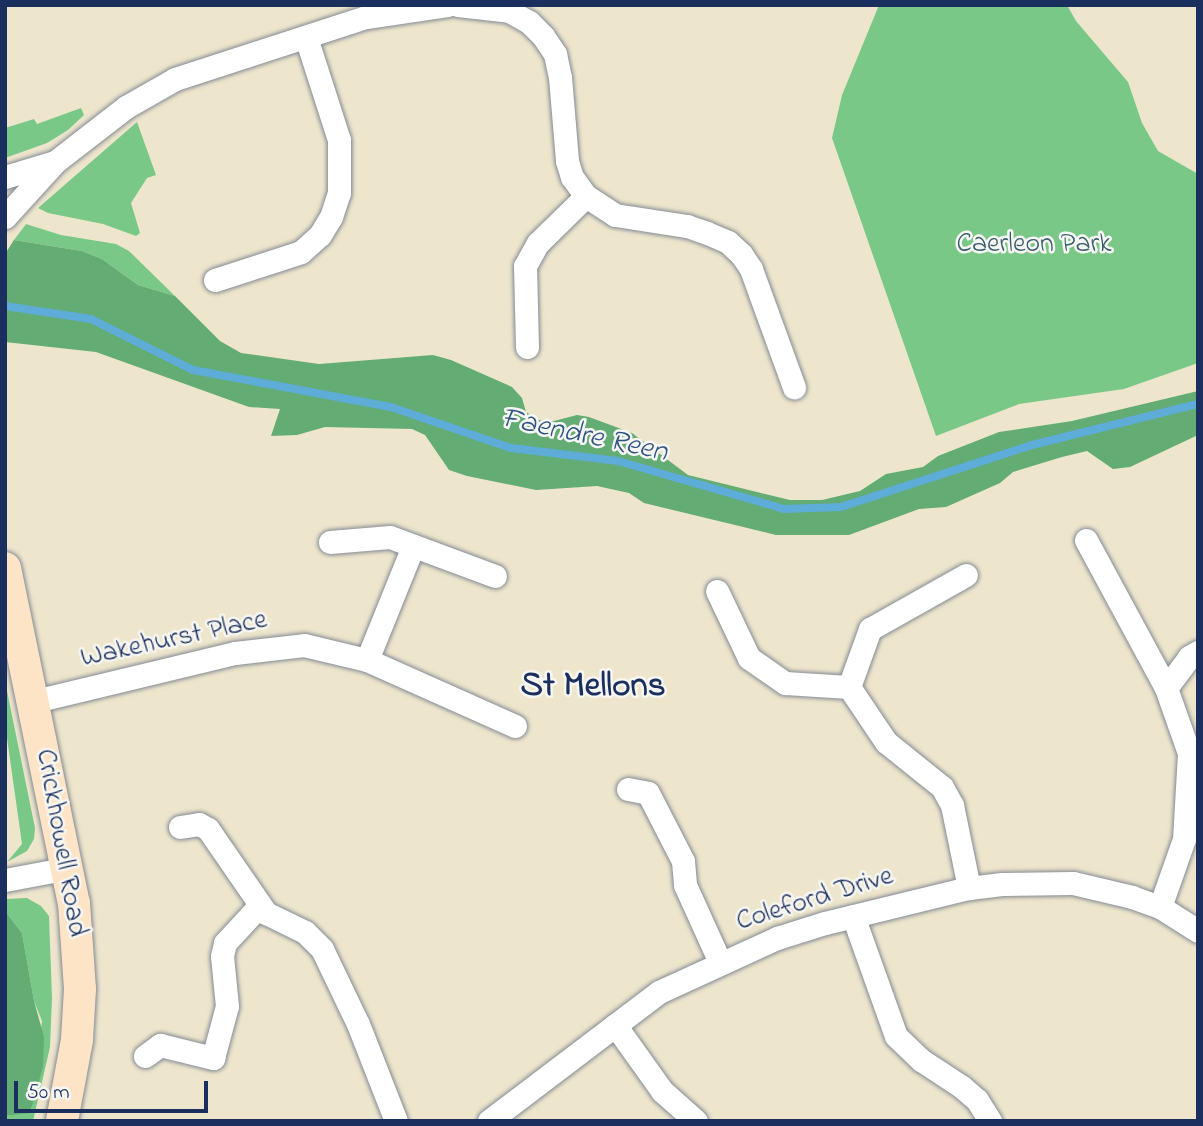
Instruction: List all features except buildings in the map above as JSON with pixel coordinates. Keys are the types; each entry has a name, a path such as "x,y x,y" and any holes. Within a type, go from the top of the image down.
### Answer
{"street":[{"path":"5,218 55,162 126,107 156,88 366,17 413,7 447,5"},
{"path":"458,5 509,11 529,22 544,36 555,54 561,77 567,162 572,177 586,196 615,215 687,226 707,233 728,242 741,254 751,269 794,387"},
{"path":"215,280 301,252 320,235 331,217 339,193 339,140 306,37"},
{"path":"5,177 55,162"},
{"path":"527,347 525,267 538,243 586,196"},
{"path":"330,542 390,537 495,576"},
{"path":"1086,540 1166,688 1189,754 1184,839 1160,907"},
{"path":"368,660 413,546"},
{"name":"Crickhowell Road","path":"5,568 69,868 77,930 80,989 77,1040 62,1121"},
{"path":"849,687 870,629 966,575"},
{"path":"717,591 749,657 767,671 785,684 849,687"},
{"name":"Wakehurst Place","path":"35,701 235,653 304,645 368,660 515,726"},
{"path":"1166,688 1189,657 1198,652"},
{"path":"849,687 886,742 942,787 948,796 969,888"},
{"path":"628,789 648,793 683,861 685,885 720,962"},
{"path":"180,827 199,824 208,829 259,906 266,913 305,932 322,949 358,1024 396,1121"},
{"path":"5,880 69,868"},
{"name":"Coleford Drive","path":"489,1121 659,992 777,938 853,916 969,888 1002,884 1073,883 1100,887 1160,907 1198,930"},
{"path":"145,1056 160,1045 213,1058 227,1006 222,956 225,943 259,906"},
{"path":"853,916 896,1036 921,1060 977,1100 990,1121"},
{"path":"615,1025 662,1091 696,1121"}],"green space":[{"name":"Caerleon Park","path":"879,5 1067,5 1076,21 1128,82 1142,123 1158,151 1198,174 1198,363 1124,389 1019,404 936,436 832,138 842,95"},
{"path":"81,108 84,115 68,130 47,143 5,158 5,128 34,119 37,124"},
{"path":"137,122 156,175 147,178 131,203 140,233 136,236 103,224 48,213 38,208"},
{"path":"26,224 61,235 116,244 129,251 175,296 138,285 102,259 82,251 14,240"},
{"path":"14,240 82,251 102,259 138,285 175,296 220,341 241,353 319,364 433,355 451,360 512,387 522,398 526,412 539,420 550,422 577,415 589,417 632,433 688,475 790,500 822,500 860,491 886,474 923,467 938,456 999,432 1072,421 1198,391 1198,435 1130,467 1113,469 1087,451 1062,457 1013,472 1000,483 946,507 919,509 849,535 776,535 644,503 629,493 597,486 536,490 467,476 449,470 425,435 412,429 325,427 297,435 271,436 280,409 249,407 96,352 5,342 5,254"},
{"path":"5,681 35,828 34,839 27,851 7,862 22,844 5,724"},
{"path":"27,898 41,906 49,916 52,998 50,1047 33,1121 5,1121 5,1116 31,1112 42,1021 34,1001 22,933 5,911 5,899"},
{"path":"5,911 22,933 34,1001 44,1037 43,1067 30,1113 5,1116"}],"waterway":[{"name":"Faendre Reen","path":"5,306 91,319 193,370 391,407 511,448 618,461 784,509 841,507 1032,445 1198,404"}],"district":[{"name":"St Mellons","path":"593,687"}]}
